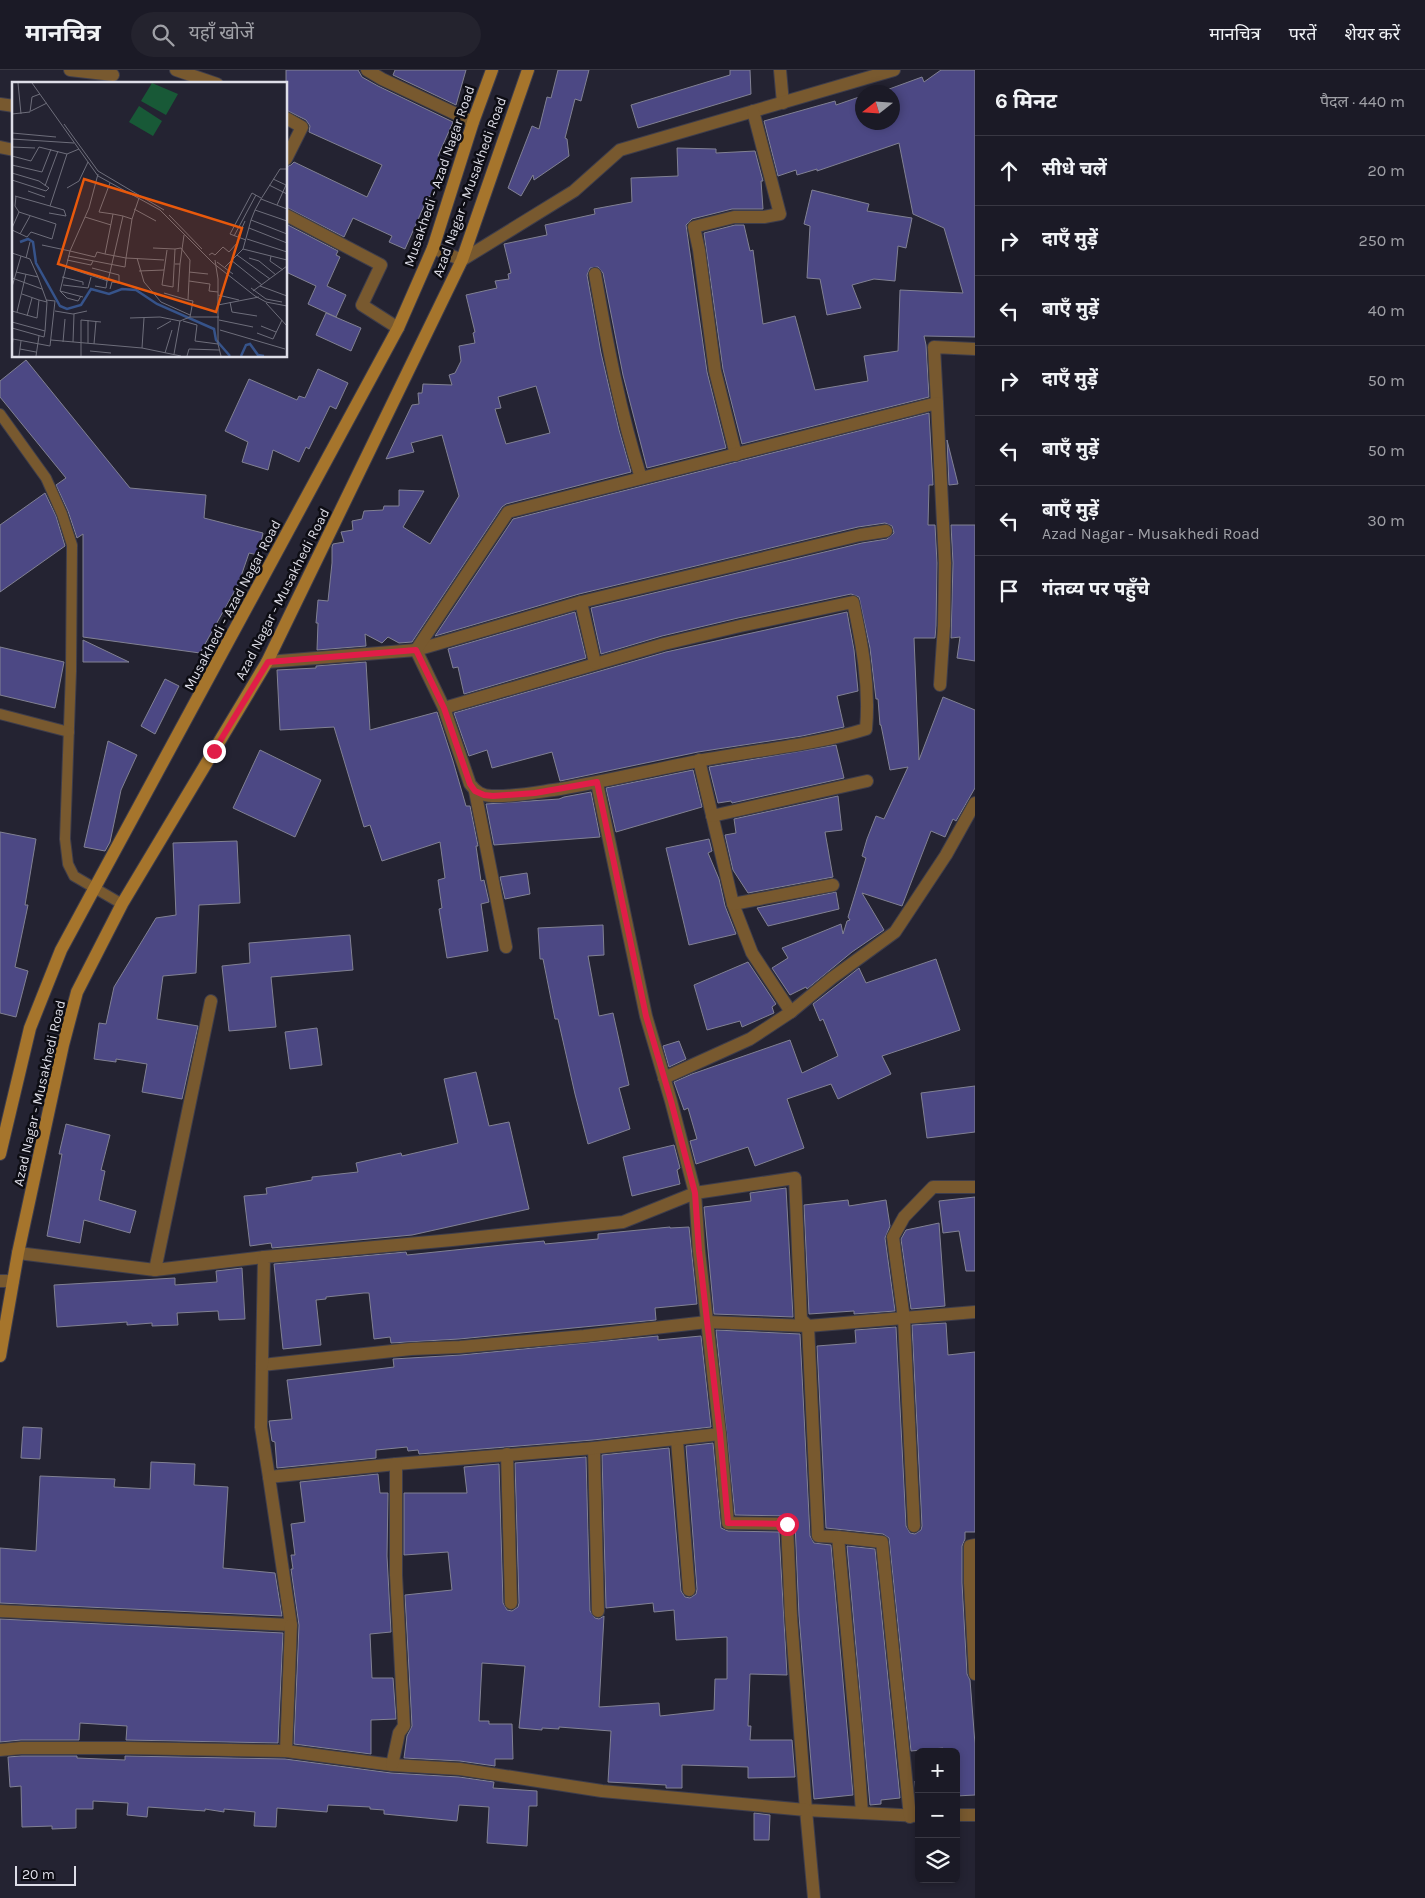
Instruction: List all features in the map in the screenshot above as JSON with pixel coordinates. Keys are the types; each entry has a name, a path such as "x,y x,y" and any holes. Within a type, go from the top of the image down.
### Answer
{"main road":[{"name":"Musakhedi - Azad Nagar Road","path":"0,1154 30,1028 61,950 96,889 398,328 433,248 473,122 492,70"},
{"name":"Azad Nagar - Musakhedi Road","path":"0,1356 6,1281 18,1253 63,1045 78,992 122,904 268,662 462,260 528,70"}],"street":[{"path":"70,70 113,76"},
{"path":"176,70 211,82"},
{"path":"367,70 384,75 473,122"},
{"path":"780,70 784,103"},
{"path":"433,248 462,260 574,192 620,150 891,70"},
{"path":"736,455 715,371 699,250 694,227 734,217 764,217 780,214 753,111"},
{"path":"288,119 302,127 288,155"},
{"path":"288,216 381,264 362,305 398,328"},
{"path":"595,274 610,358 628,438 641,478"},
{"path":"940,685 944,626 945,563 934,347 975,349"},
{"path":"416,650 508,512 937,404"},
{"path":"268,662 416,650 581,602 860,535 886,532"},
{"path":"581,602 596,663"},
{"path":"444,708 596,663 730,628 853,602 866,672 868,708 866,729 789,747 699,760 535,793 493,796 475,791"},
{"path":"416,650 444,708 470,784 475,791 506,947"},
{"path":"699,760 733,904 752,953 791,1012"},
{"path":"712,816 867,781"},
{"path":"597,782 646,1016 695,1193 699,1251 728,1523 787,1524 806,1810 814,1898"},
{"path":"664,1078 750,1039 791,1012 832,978 894,932 946,855 975,802"},
{"path":"733,904 833,884"},
{"path":"155,1270 211,1001"},
{"path":"0,1750 21,1748 127,1748 286,1751 392,1765 460,1769 602,1791 806,1810 914,1817 882,1542 818,1536 808,1326 801,1319 795,1178 695,1193 622,1222 264,1257 155,1270 18,1253"},
{"path":"914,1526 904,1319 893,1237 904,1217 934,1187 975,1187"},
{"path":"264,1257 261,1427 292,1625 286,1751"},
{"path":"262,1365 411,1349 460,1347 584,1336 708,1322 808,1326 975,1312"},
{"path":"269,1478 396,1464 677,1440 720,1434"},
{"path":"677,1440 689,1590"},
{"path":"594,1448 598,1611"},
{"path":"507,1454 511,1603"},
{"path":"392,1765 399,1733 404,1726 396,1575 396,1464"},
{"path":"838,1537 862,1813"},
{"path":"975,1545 970,1546 970,1582 975,1674"},
{"path":"0,1611 292,1625"},
{"path":"960,1815 975,1815"}],"lane":[{"path":"0,414 46,478 62,514 72,545 66,857 74,876 122,904"},
{"path":"0,714 69,732"}],"building":[{"path":"286,70 358,70 362,77 378,86 453,122 438,156 443,159 434,179 438,180 430,197 428,197 405,249 389,242 392,236 353,218 344,237 288,208 288,166 294,162 367,197 382,165 309,132 310,126 306,120 288,111 288,82 286,82"},
{"path":"395,70 466,70 456,105 393,75"},
{"path":"558,70 589,70 581,101 575,99 565,138 567,139 569,156 534,180 533,175 521,196 508,188 532,126 539,129 547,97 551,98"},
{"path":"730,70 750,70 751,94 638,128 631,105 730,75"},
{"path":"941,70 975,70 975,337 924,336 929,397 742,444 723,369 704,233 735,225 744,225 750,251 753,250 763,324 795,316 815,390 868,381 864,356 898,351 900,290 963,293 944,228 913,214 899,143 817,171 817,169 797,175 796,170 778,176 764,121 835,101 836,105 855,98 855,130 900,130 900,85 922,77 924,82"},
{"path":"677,148 716,149 716,153 755,151 763,181 761,181 763,209 732,209 692,219 686,225 707,372 726,448 647,468 623,375 603,273 598,267 590,268 587,275 601,353 631,472 506,504 502,507 412,642 399,643 388,637 382,643 365,634 366,646 317,650 318,623 316,623 318,600 328,601 332,547 333,544 344,542 341,532 353,530 352,521 362,519 364,511 383,510 384,506 399,506 399,490 424,491 403,527 430,544 459,496 442,435 411,443 414,452 386,459 412,405 419,404 418,393 422,393 423,384 452,385 449,375 455,373 461,361 459,346 475,343 473,333 475,332 466,295 497,288 495,281 509,279 508,274 511,273 504,244 547,235 545,225 595,214 594,209 632,202 631,178 678,176","holes":["536,386 550,433 506,444 495,409 501,408 498,397"]},
{"path":"812,190 869,204 867,211 912,218 906,248 898,246 895,281 874,279 852,285 861,308 827,315 820,279 807,278 810,226 804,224"},
{"path":"288,225 338,251 336,255 340,257 327,286 346,295 336,317 308,304 316,286 288,273"},
{"path":"326,313 361,328 351,351 316,335"},
{"path":"26,360 130,488 206,495 204,518 263,533 258,555 249,553 238,585 200,653 83,637 83,534 77,538 68,511 56,485 66,478 0,397 0,381"},
{"path":"318,369 348,383 336,409 330,406 309,449 306,447 299,462 273,450 268,470 242,462 248,442 225,431 249,379 297,400 299,396 305,398"},
{"path":"929,413 933,485 929,485 928,525 935,525 937,563 936,626 935,638 914,638 919,760 943,697 975,710 975,788 956,821 953,819 945,837 931,831 902,906 862,893 884,930 852,952 807,989 806,987 790,995 772,968 788,958 782,948 841,924 843,934 847,921 850,920 848,917 866,858 862,856 867,839 876,816 884,819 908,767 890,770 880,725 870,648 859,597 851,594 738,618 662,636 601,654 591,608 862,543 887,539 894,533 892,526 885,523 858,527 579,594 435,636 513,519"},
{"path":"947,440 958,484 949,485"},
{"path":"45,493 56,516 65,546 0,592 0,525"},
{"path":"951,525 975,525 975,661 957,658 960,637 951,638 953,563"},
{"path":"575,612 586,658 464,694 458,667 453,668 448,649"},
{"path":"847,612 854,650 858,691 837,696 844,727 802,736 698,752 560,781 552,752 492,768 487,750 469,756 454,713 666,652"},
{"path":"83,640 129,662 83,662"},
{"path":"0,647 64,662 55,708 0,695"},
{"path":"366,662 370,730 437,712 466,806 470,806 478,846 476,846 481,881 484,880 489,902 481,904 488,951 447,958 439,909 442,908 438,880 445,878 440,842 382,861 370,825 364,827 334,727 280,730 277,670"},
{"path":"165,679 179,686 155,734 141,726"},
{"path":"108,741 137,755 121,790 110,842 105,851 84,847"},
{"path":"836,745 844,778 732,803 731,801 718,803 709,767"},
{"path":"260,750 321,780 295,837 233,808"},
{"path":"693,770 702,807 616,832 606,788"},
{"path":"591,792 600,837 494,845 486,804 559,799"},
{"path":"838,796 842,830 825,832 833,877 748,893 733,870 725,835 736,833 734,819"},
{"path":"0,832 36,839 25,905 28,905 15,967 28,971 16,1017 0,1013"},
{"path":"709,839 712,851 708,853 719,879 725,906 736,934 689,945 666,848"},
{"path":"237,841 240,903 199,905 196,973 163,976 157,1019 198,1026 182,1099 142,1092 147,1064 116,1059 116,1062 94,1059 99,1023 106,1024 114,987 156,918 176,915 173,843"},
{"path":"527,873 530,894 505,899 500,877"},
{"path":"836,892 839,909 768,926 757,908"},
{"path":"603,925 604,955 588,956 599,1016 613,1013 629,1085 619,1088 630,1129 588,1144 558,1019 555,1019 543,959 540,959 538,928"},
{"path":"350,935 353,970 271,977 276,1027 229,1031 222,966 250,963 249,943"},
{"path":"936,959 960,1030 882,1056 891,1074 838,1099 831,1084 787,1099 804,1148 755,1166 748,1147 696,1164 690,1141 697,1139 688,1108 684,1110 674,1082 790,1040 802,1073 838,1056 823,1019 820,1021 813,1004 859,968 866,983"},
{"path":"748,962 776,1004 772,1007 774,1013 742,1027 740,1021 707,1030 694,985"},
{"path":"317,1028 322,1065 290,1069 285,1032"},
{"path":"679,1041 686,1059 669,1067 663,1046"},
{"path":"476,1072 489,1126 509,1122 529,1209 412,1235 272,1248 271,1243 250,1246 244,1196 267,1194 266,1188 312,1180 312,1177 358,1172 356,1163 401,1153 402,1156 458,1143 444,1079"},
{"path":"975,1086 975,1132 927,1138 921,1093"},
{"path":"66,1124 110,1135 101,1170 105,1171 99,1200 136,1211 130,1233 84,1220 80,1243 47,1236 62,1154 59,1154"},
{"path":"674,1145 680,1168 677,1170 680,1184 632,1196 623,1157"},
{"path":"786,1188 793,1317 714,1314 704,1207 751,1201 750,1193"},
{"path":"975,1197 975,1271 966,1271 959,1231 943,1233 939,1201"},
{"path":"848,1200 849,1206 886,1200 890,1226 885,1238 895,1311 854,1314 854,1311 809,1314 804,1205"},
{"path":"939,1223 945,1306 911,1309 901,1239 906,1230"},
{"path":"689,1227 697,1304 655,1308 656,1320 459,1339 391,1343 390,1337 374,1339 369,1293 364,1293 326,1297 326,1299 316,1300 321,1345 283,1349 274,1264 406,1252 407,1255 544,1241 545,1244 598,1239 598,1234"},
{"path":"242,1268 245,1319 219,1320 218,1311 177,1313 178,1325 152,1326 152,1323 127,1325 127,1322 57,1327 54,1285 175,1278 175,1285 217,1282 216,1271"},
{"path":"946,1323 948,1355 975,1352 975,1532 965,1532 962,1546 962,1583 967,1674 970,1680 975,1744 975,1795 960,1796 960,1748 915,1748 915,1751 911,1751 889,1538 883,1534 826,1528 817,1346 856,1343 855,1330 896,1327 906,1526 910,1533 915,1534 921,1530 912,1325"},
{"path":"716,1330 800,1334 810,1536 814,1543 831,1545 853,1795 814,1799 799,1616 795,1523 794,1519 788,1516 735,1515"},
{"path":"658,1336 658,1340 701,1336 711,1427 593,1440 419,1454 418,1450 408,1451 407,1447 376,1450 376,1458 277,1468 275,1442 272,1441 269,1421 292,1419 287,1380 394,1367 393,1359 461,1355"},
{"path":"23,1427 42,1428 40,1459 21,1458"},
{"path":"713,1443 721,1528 728,1531 779,1532 787,1675 750,1674 748,1726 751,1726 750,1740 792,1740 795,1777 748,1778 748,1767 682,1765 682,1788 666,1788 666,1785 608,1782 611,1731 559,1727 559,1729 542,1728 542,1730 519,1728 525,1666 482,1663 479,1721 489,1721 489,1724 512,1724 513,1759 495,1759 495,1766 460,1761 404,1758 407,1736 412,1726 405,1595 452,1590 448,1552 404,1555 404,1493 467,1493 464,1467 499,1464 503,1603 507,1610 512,1611 518,1607 519,1603 515,1463 586,1457 590,1611 595,1618 599,1619 604,1616 599,1707 659,1703 660,1716 714,1710 715,1679 727,1679 727,1637 676,1640 674,1610 654,1612 653,1603 606,1608 602,1455 669,1448 681,1591 685,1597 690,1598 696,1594 697,1589 686,1446"},
{"path":"151,1462 195,1464 194,1485 228,1487 223,1568 275,1573 282,1616 0,1603 0,1548 36,1551 40,1476 115,1479 114,1487 150,1489"},
{"path":"378,1474 380,1493 388,1493 387,1556 391,1632 370,1634 372,1678 393,1678 396,1719 371,1720 371,1754 294,1744 299,1625 291,1569 293,1569 291,1555 295,1555 291,1524 305,1522 300,1482"},
{"path":"847,1546 875,1549 900,1798 881,1800 881,1804 870,1805"},
{"path":"0,1619 283,1633 278,1743 126,1740 127,1726 80,1723 79,1740 0,1742"},
{"path":"77,1756 77,1758 125,1760 125,1756 285,1759 391,1773 459,1777 494,1782 493,1788 537,1791 537,1806 529,1806 527,1846 487,1843 489,1807 459,1805 457,1821 384,1814 384,1810 370,1809 370,1807 328,1805 327,1812 277,1808 276,1827 254,1826 255,1812 224,1809 224,1812 205,1809 205,1811 148,1807 147,1817 127,1815 128,1803 93,1801 93,1809 76,1809 76,1828 52,1829 52,1826 22,1827 21,1786 10,1787 8,1757"},
{"path":"754,1813 770,1815 769,1840 754,1840"}],"route":[{"path":"214,751 268,662 416,650 444,708 470,784 475,791 493,796 535,793 597,782 646,1016 695,1193 699,1251 728,1523 787,1524"}]}
